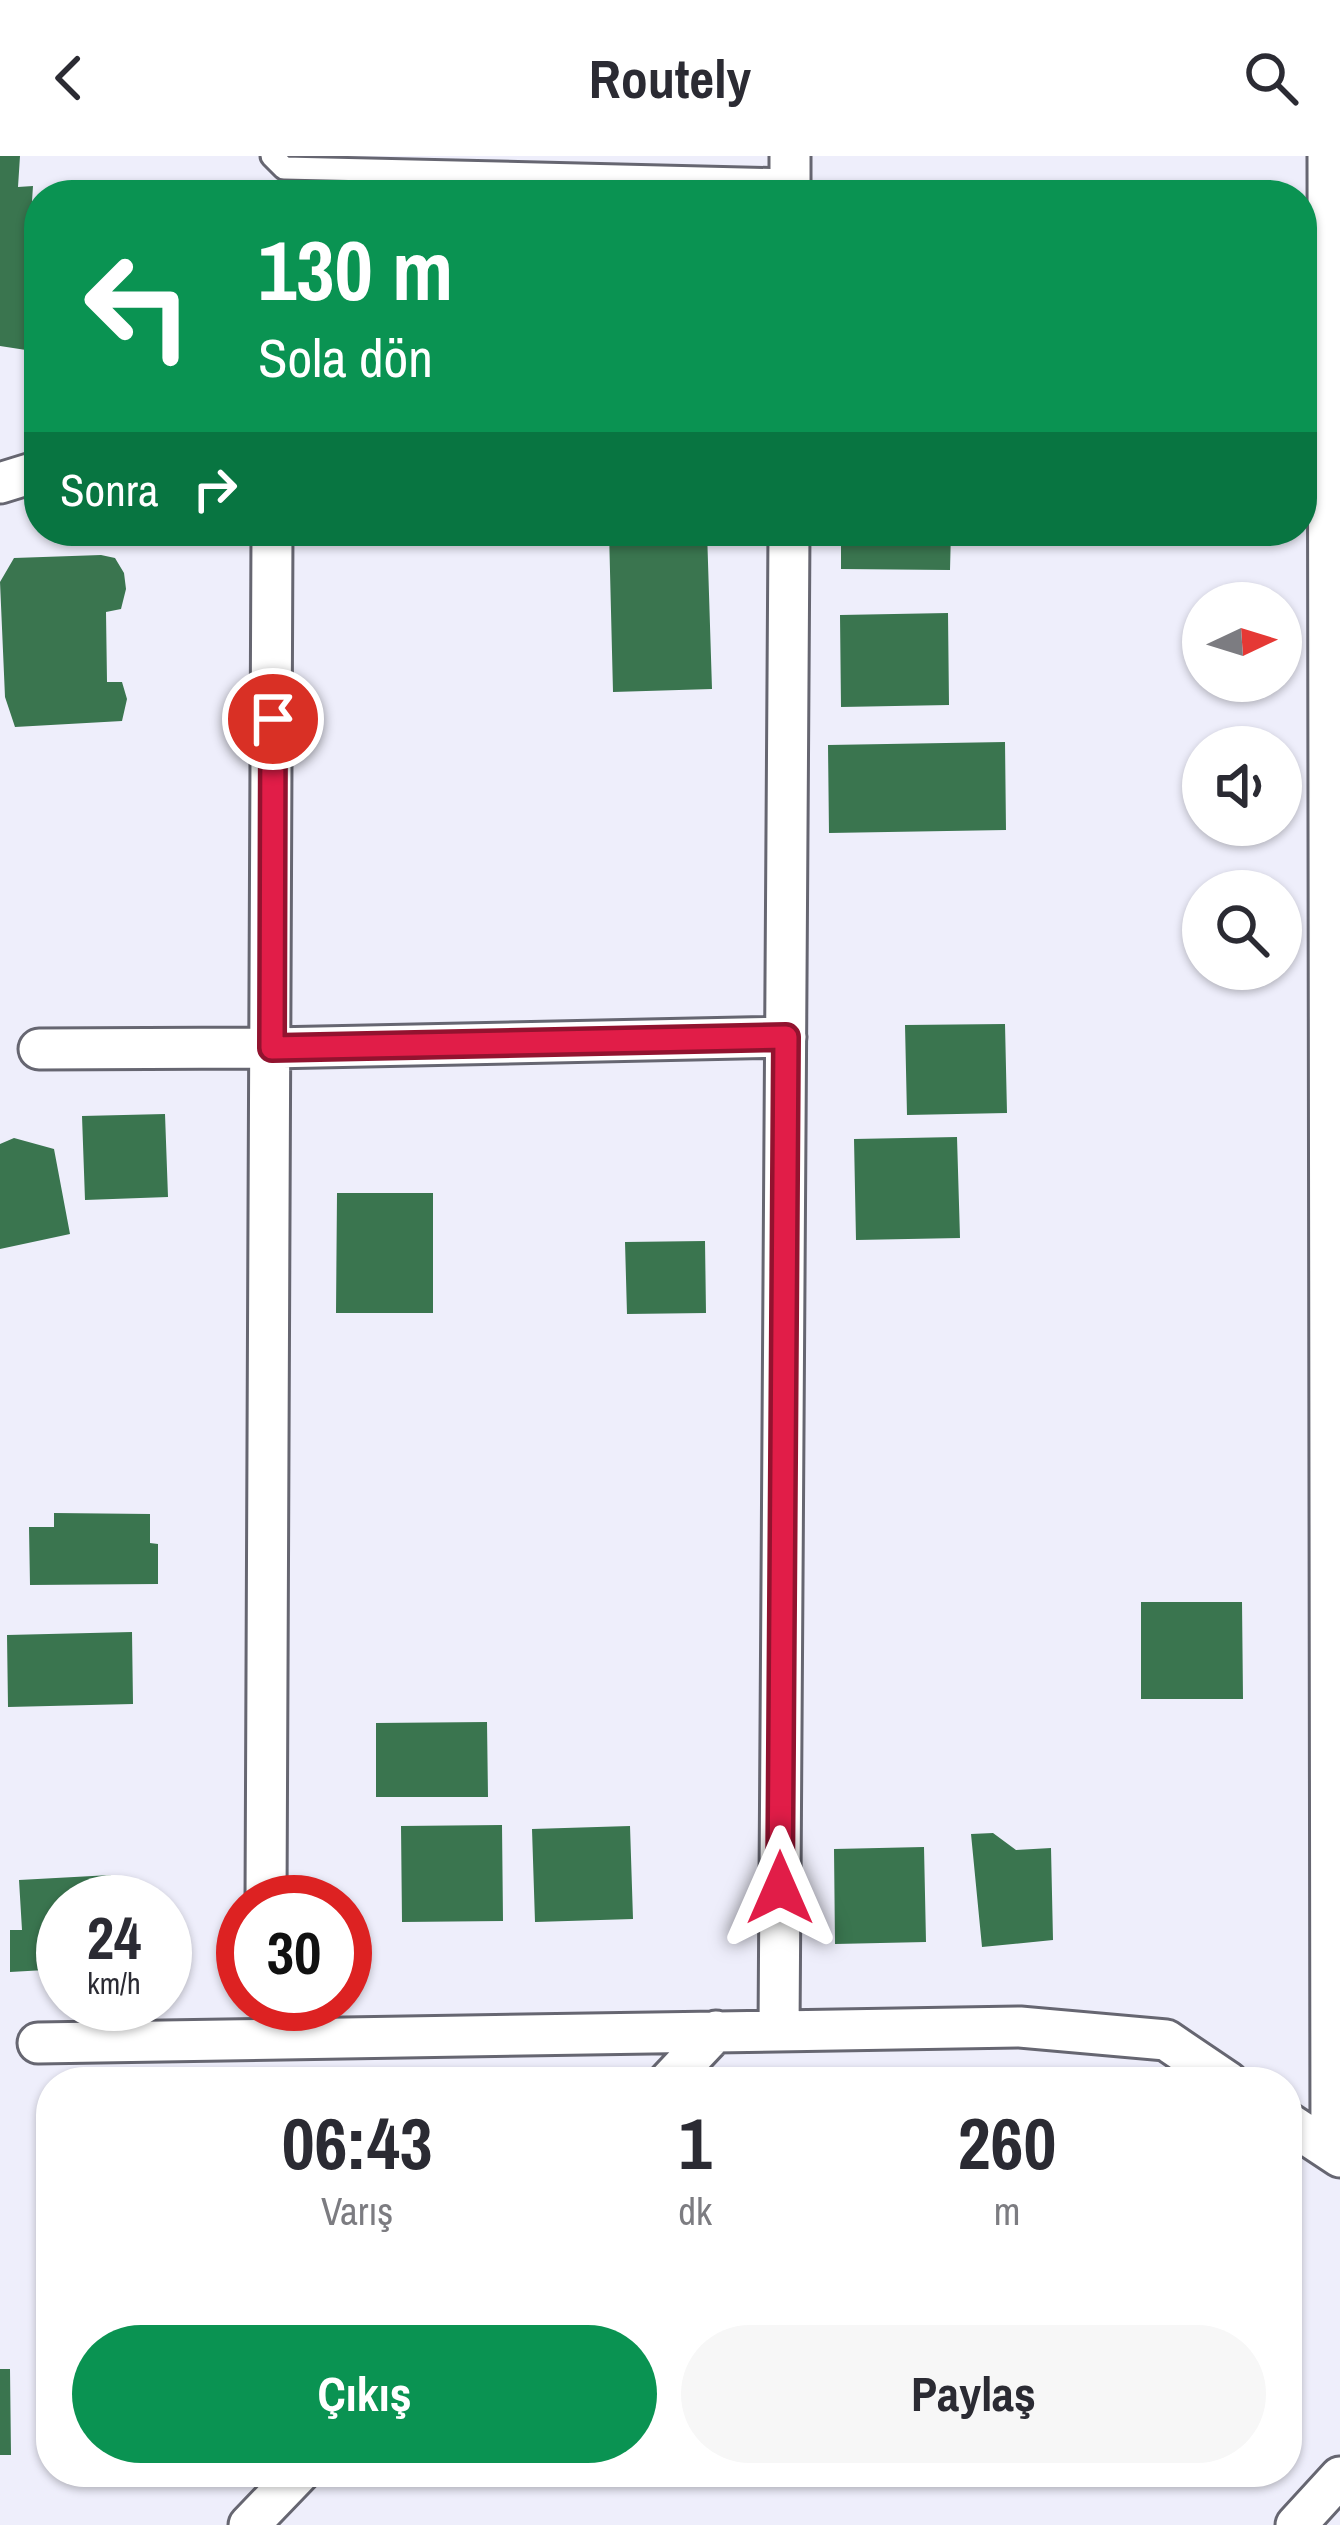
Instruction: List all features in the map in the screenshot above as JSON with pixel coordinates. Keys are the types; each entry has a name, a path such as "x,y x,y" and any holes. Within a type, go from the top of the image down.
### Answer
{"street":[{"path":"1328,156 1324,253 1334,1084 1335,2154"},
{"path":"266,1875 272,546"},
{"path":"778,2030 789,546"},
{"path":"39,1048 786,1037"},
{"path":"372,2024 716,2032 1020,2027 1166,2040 1206,2067"},
{"path":"38,2043 216,2027"},
{"path":"682,2067 716,2032"},
{"path":"1302,2132 1335,2154"},
{"path":"1296,2525 1340,2477"},
{"path":"249,2525 286,2487"}],"lane":[{"path":"272,156 284,168 790,177"}],"building":[{"path":"0,156 20,156 24,350 0,346"},
{"path":"609,546 707,546 712,689 613,692"},
{"path":"841,546 951,546 950,570 841,569"},
{"path":"14,558 115,558 124,573 121,609 106,612 107,682 122,682 127,699 122,721 15,727 5,697 0,582"},
{"path":"948,613 949,705 841,707 840,615"},
{"path":"1005,742 1006,830 829,833 828,745"},
{"path":"1005,1024 1007,1113 907,1115 905,1025"},
{"path":"165,1114 168,1197 85,1200 82,1116"},
{"path":"957,1137 960,1238 856,1240 854,1139"},
{"path":"14,1138 54,1149 70,1234 0,1249 0,1144"},
{"path":"337,1193 433,1193 433,1313 336,1313"},
{"path":"705,1241 706,1313 627,1314 625,1242"},
{"path":"54,1513 150,1514 150,1543 158,1544 158,1584 30,1585 29,1527 54,1527"},
{"path":"1141,1602 1242,1602 1243,1699 1141,1699"},
{"path":"132,1632 133,1704 8,1707 7,1635"},
{"path":"487,1722 488,1797 376,1797 376,1723"},
{"path":"502,1825 503,1921 402,1922 401,1826"},
{"path":"630,1826 633,1919 535,1922 532,1829"},
{"path":"993,1833 1016,1850 1051,1848 1053,1940 982,1947 971,1834"},
{"path":"924,1847 926,1942 835,1944 834,1849"},
{"path":"36,1879 36,1971 10,1972 10,1930 22,1930 19,1880"},
{"path":"0,2369 10,2369 11,2455 0,2455"}],"route":[{"path":"273,719 272,1048 786,1037 780,1888"}]}
